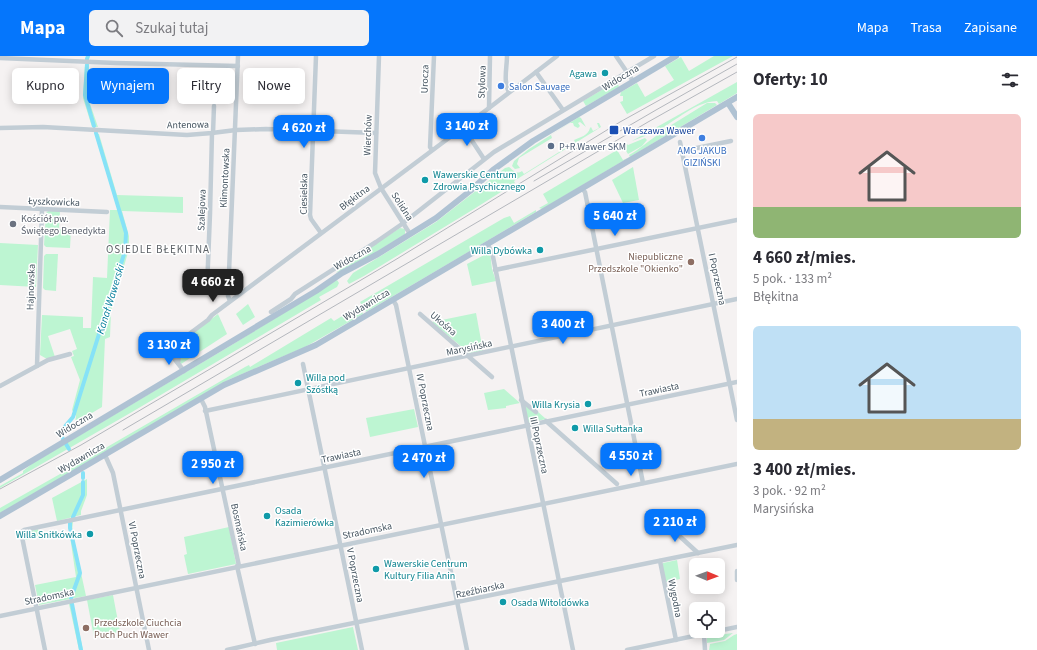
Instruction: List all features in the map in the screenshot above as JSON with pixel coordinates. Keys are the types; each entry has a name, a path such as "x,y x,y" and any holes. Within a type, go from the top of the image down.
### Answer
{"main road":[{"name":"Widoczna","path":"0,480 184,371 316,291 342,273 375,256 436,218 520,149 676,56"},
{"name":"Wydawnicza","path":"0,516 231,382 313,347 737,98"},
{"path":"728,103 737,117"},
{"name":"Widoczna","path":"0,476 29,463"}],"street":[{"name":"Klimontowska","path":"230,301 228,296 238,56"},
{"name":"Ciesielska","path":"316,56 310,215 311,219 322,233"},
{"name":"Wierchów","path":"378,56 375,174 376,180 381,188"},
{"name":"Urocza","path":"432,150 430,147 434,56"},
{"name":"Stylowa","path":"489,108 490,56"},
{"path":"507,56 506,88 509,92"},
{"name":"Błękitna","path":"178,363 181,340 230,301 557,56"},
{"path":"616,56 633,81"},
{"name":"Widoczna","path":"271,312 291,299 295,294 403,223 484,159 654,56"},
{"path":"0,58 238,66"},
{"path":"536,72 563,110"},
{"name":"Szalejowa","path":"207,288 214,106"},
{"name":"Antenowa","path":"0,128 43,127 183,135 236,130 313,130 376,133"},
{"path":"463,127 484,159"},
{"path":"682,151 732,141"},
{"name":"I Poprzeczna","path":"680,142 737,420"},
{"name":"Solidna","path":"381,188 410,234"},
{"path":"582,188 585,192 644,483"},
{"name":"Łyszkowicka","path":"0,207 107,212"},
{"name":"Hajnowska","path":"37,366 42,209"},
{"path":"495,270 737,220"},
{"name":"III Poprzeczna","path":"487,244 492,252 573,650"},
{"name":"IV Poprzeczna","path":"393,300 396,305 410,369 467,650"},
{"name":"Marysińska","path":"205,411 737,300"},
{"name":"Ukośna","path":"420,314 492,377"},
{"path":"169,352 184,371"},
{"path":"0,386 48,360 70,354"},
{"name":"V Poprzeczna","path":"303,364 362,650"},
{"name":"Trawiasta","path":"37,608 21,532 24,530 737,382"},
{"name":"Bosmańska","path":"201,399 222,488 255,644"},
{"path":"521,400 536,412"},
{"path":"546,421 617,484"},
{"name":"VI Poprzeczna","path":"105,455 113,473 149,650"},
{"name":"Stradomska","path":"0,616 737,464"},
{"path":"662,520 698,553"},
{"name":"Rzeźbiarska","path":"227,650 660,560 737,546"},
{"name":"Wygodna","path":"660,560 676,640"},
{"path":"737,571 737,580"},
{"path":"37,608 46,650"},
{"path":"725,630 737,627"},
{"path":"627,650 689,637"},
{"path":"704,638 705,650"}],"green space":[{"path":"714,56 733,56 627,114 620,102 623,101 623,96 620,96 621,92 637,83 645,97 674,80 665,66 681,57 689,71"},
{"path":"85,64 89,64 89,68 87,68 87,104 90,104 98,127 92,127 83,98"},
{"path":"617,81 619,87 586,106 583,101"},
{"path":"737,82 737,93 719,104 717,101 699,105 658,130 632,141"},
{"path":"707,103 715,103 717,105 630,157 629,155 660,132"},
{"path":"579,117 586,127 580,122 578,123 580,126 578,128 574,126 573,123 570,123 551,135 552,138 519,158 517,164 520,168 515,169 512,166 514,161 529,149"},
{"path":"597,123 599,123 601,127 514,181 515,183 474,209 364,276 349,284 347,281 353,273 436,222 505,168 509,167 516,172 522,171 524,174 575,142 574,140 586,135 591,127 593,131 599,128"},
{"path":"95,134 99,134 117,195 183,197 183,213 122,211 129,236 129,249 111,311 110,337 105,339 102,407 75,423 76,416 72,410 80,380 71,357 74,356 72,351 77,349 70,329 48,336 55,357 47,359 40,355 42,315 83,317 83,328 91,328 93,277 107,278 110,210 118,210"},
{"path":"645,138 647,140 642,146 628,154 623,146 628,145"},
{"path":"617,150 623,160 628,158 542,209 539,208 548,203 543,194"},
{"path":"633,167 639,200 623,203 612,180"},
{"path":"536,210 536,212 475,248 470,249 470,251 366,312 360,302 504,218 510,216 514,223"},
{"path":"48,211 60,211 59,229 71,230 70,248 46,247 44,245 46,213"},
{"path":"400,228 405,229 405,234 373,254 336,273 340,269 339,267"},
{"path":"0,243 38,245 36,287 0,285"},
{"path":"490,252 492,269 496,281 472,286 467,264"},
{"path":"46,254 58,254 56,291 45,290 43,288 44,256"},
{"path":"337,280 339,283 337,287 319,297 321,300 0,488 0,486 23,473 23,471 33,463 230,346"},
{"path":"248,304 255,317 243,325 236,314"},
{"path":"357,307 361,309 363,314 305,347 228,380 0,513 0,508 245,367 249,365 250,367 331,318 334,321"},
{"path":"476,313 483,351 469,353 432,322"},
{"path":"218,314 227,334 181,364 181,342"},
{"path":"504,389 520,403 506,406 506,408 488,410 484,393"},
{"path":"524,405 537,411 546,419 528,423"},
{"path":"414,409 418,427 370,437 366,418"},
{"path":"87,479 87,495 81,515 57,521 52,498"},
{"path":"73,522 72,531 86,596 39,605 35,585 76,577 68,523"},
{"path":"229,527 236,564 188,574 184,555 187,554 184,537"},
{"path":"38,529 40,537 25,540 24,535 26,532"},
{"path":"677,560 680,579 666,582 662,564"},
{"path":"113,595 120,632 94,637 87,600"},
{"path":"73,603 83,650 79,650 69,604"},
{"path":"353,627 358,650 277,650 276,643"},
{"path":"733,633 724,640 707,643 707,638 725,638 725,634"},
{"path":"737,634 737,650 709,650 710,644 725,641"}],"waterway":[{"name":"Kanał Wawerski","path":"87,65 85,95 94,126"},
{"name":"Kanał Wawerski","path":"63,439 61,434 62,430 73,417 125,251 126,233 96,133"},
{"name":"Kanał Wawerski","path":"66,444 69,449"},
{"name":"Kanał Wawerski","path":"83,473 83,478"},
{"name":"Kanał Wawerski","path":"73,517 83,495 83,482"},
{"name":"Kanał Wawerski","path":"70,523 80,573 71,598"},
{"name":"Kanał Wawerski","path":"72,604 81,650"}],"railway":[{"path":"0,489 81,445 395,260 620,122 737,57"},
{"path":"534,181 737,64"},
{"path":"123,430 648,122 737,72"}],"place":[{"name":"Agawa","path":"605,73"},
{"name":"Salon Sauvage","path":"501,86"},
{"name":"Warszawa Wawer","path":"614,130"},
{"name":"AMG JAKUB GIZIŃSKI","path":"702,138"},
{"name":"P+R Wawer SKM","path":"551,146"},
{"name":"Wawerskie Centrum Zdrowia Psychicznego","path":"425,180"},
{"name":"Kościół pw. Świętego Benedykta","path":"13,224"},
{"name":"Willa Dybówka","path":"540,250"},
{"name":"Niepubliczne Przedszkole \"Okienko\"","path":"691,262"},
{"name":"Willa pod Szóstką","path":"298,383"},
{"name":"Willa Krysia","path":"588,404"},
{"name":"Willa Sułtanka","path":"575,428"},
{"name":"Osada Kazimierówka","path":"267,516"},
{"name":"Willa Snitkówka","path":"90,534"},
{"name":"Wawerskie Centrum Kultury Filia Anin","path":"376,569"},
{"name":"Osada Witoldówka","path":"503,602"},
{"name":"Przedszkole Ciuchcia Puch Puch Wawer","path":"86,628"}],"district":[{"name":"OSIEDLE BŁĘKITNA","path":"158,249"}]}
